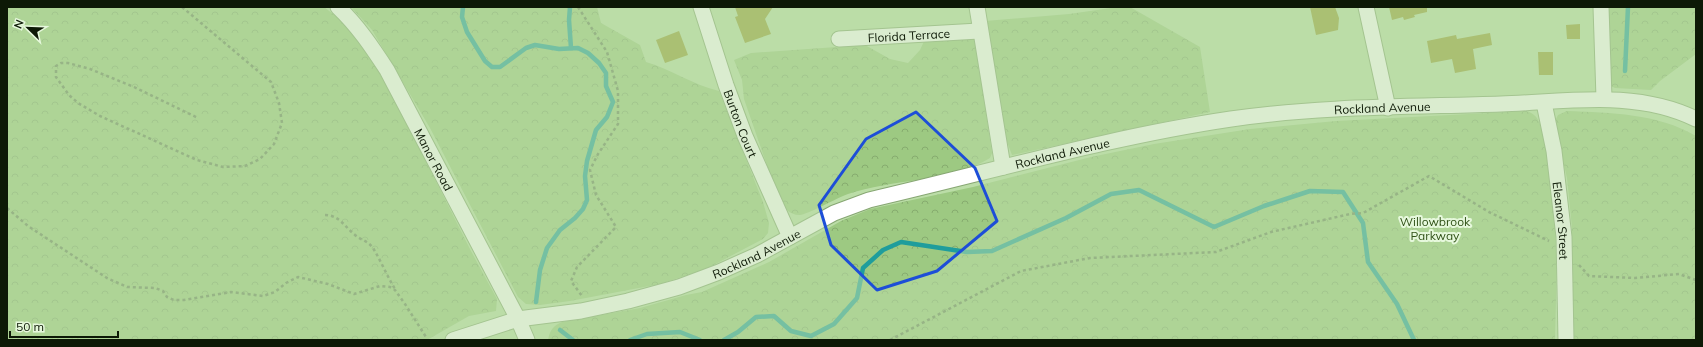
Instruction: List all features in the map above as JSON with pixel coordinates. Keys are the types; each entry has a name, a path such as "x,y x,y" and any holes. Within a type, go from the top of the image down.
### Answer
{"street":[{"name":"Manor Road","path":"338,7 370,42 387,70 518,319 527,340"},
{"name":"Burton Court","path":"701,7 726,85 745,136 790,237"},
{"path":"976,7 1003,167"},
{"path":"1366,7 1388,108"},
{"path":"1601,7 1604,98"},
{"name":"Florida Terrace","path":"839,39 979,31"},
{"name":"Rockland Avenue","path":"453,340 518,319 581,311 628,301 678,287 719,272 757,255 834,212 869,200 1089,146 1218,121 1312,112 1544,103 1604,98 1650,103 1680,111 1696,119"},
{"name":"Eleanor Street","path":"1544,103 1554,151 1564,236 1566,340"}],"path":[{"path":"182,7 271,82 279,102 282,123 274,144 260,159 245,166 223,167 197,160 100,116 69,96 56,77 56,66 61,63 68,63 90,69 134,87 198,118"},
{"path":"578,7 586,22 607,52 618,91 618,124 598,154 590,170 596,195 616,227 577,267 572,281 582,296"},
{"path":"890,340 1021,271 1090,258 1216,252 1271,232 1350,214 1363,213 1429,176 1489,212 1550,242"},
{"path":"7,208 28,226 107,278 127,287 155,288 163,291 168,297 174,300 184,300 231,292 263,296 275,292 286,283 298,277 328,284 354,294 380,286 390,287 395,290"},
{"path":"325,215 330,215 338,219 356,235 366,241 372,248 395,290 426,336"},
{"path":"1574,260 1589,276 1636,278 1679,274 1696,280"}],"highlighted area":[{"path":"916,112 975,168 997,221 937,271 877,290 831,245 819,205 866,139"}],"green space":[{"path":"7,7 324,7 337,17 360,40 396,102 471,251 497,299 496,311 469,316 427,340 7,340"},
{"path":"351,7 597,7 601,23 640,45 646,62 700,85 719,91 763,202 769,223 768,233 763,239 706,269 660,284 570,301 540,305 526,304 518,297 430,128 372,30"},
{"path":"1118,7 1130,7 1200,47 1210,112 1012,155 1003,131 985,21 1069,14"},
{"path":"1607,7 1696,7 1696,54 1660,81 1651,90 1615,88 1611,86"},
{"path":"926,37 972,38 975,40 992,153 990,158 957,172 883,185 848,194 800,215 789,212 778,197 744,99 742,80 734,60 751,53 865,45 890,59 908,63 920,50"},
{"name":"Willowbrook Parkway","path":"1526,111 1535,116 1540,124 1551,177 1554,204 1556,258 1555,340 548,340 552,329 562,322 640,308 702,292 769,262 841,221 870,209 973,187 1091,157 1154,144 1250,129 1336,121"},
{"path":"1567,111 1617,114 1650,119 1681,128 1696,136 1696,340 1569,340 1572,228 1567,178 1554,123 1558,115"}],"building":[{"path":"735,7 773,7 765,19 771,34 745,43 735,17 738,16"},
{"path":"1310,7 1335,7 1339,18 1338,30 1316,35"},
{"path":"1389,7 1427,7 1427,12 1414,15 1415,17 1404,20 1403,17 1392,20"},
{"path":"1580,24 1580,39 1567,39 1566,25"},
{"path":"679,31 688,55 665,63 656,40"},
{"path":"1490,33 1492,45 1473,49 1476,69 1455,73 1452,59 1431,63 1427,41 1456,35 1457,39"},
{"path":"1538,52 1553,52 1553,75 1539,75"}],"waterway":[{"path":"463,7 462,17 467,32 485,61 492,67 500,67 526,48 535,45 559,49 578,48 588,53 599,63 606,73 606,86 613,102 607,117 596,130 587,161 585,176 587,200 583,209 575,218 560,230 547,248 540,270 536,302"},
{"path":"570,7 569,20 571,48"},
{"path":"1625,71 1628,7"},
{"path":"724,340 738,332 756,317 774,316 791,331 811,336 834,324 857,298 863,268 883,250 901,242 967,252 992,251 1066,218 1111,194 1139,190 1214,227 1264,206 1310,191 1343,192 1363,223 1368,262 1397,304 1414,340"},
{"path":"560,330 573,340"},
{"path":"630,340 647,334 680,332 700,340"}]}
